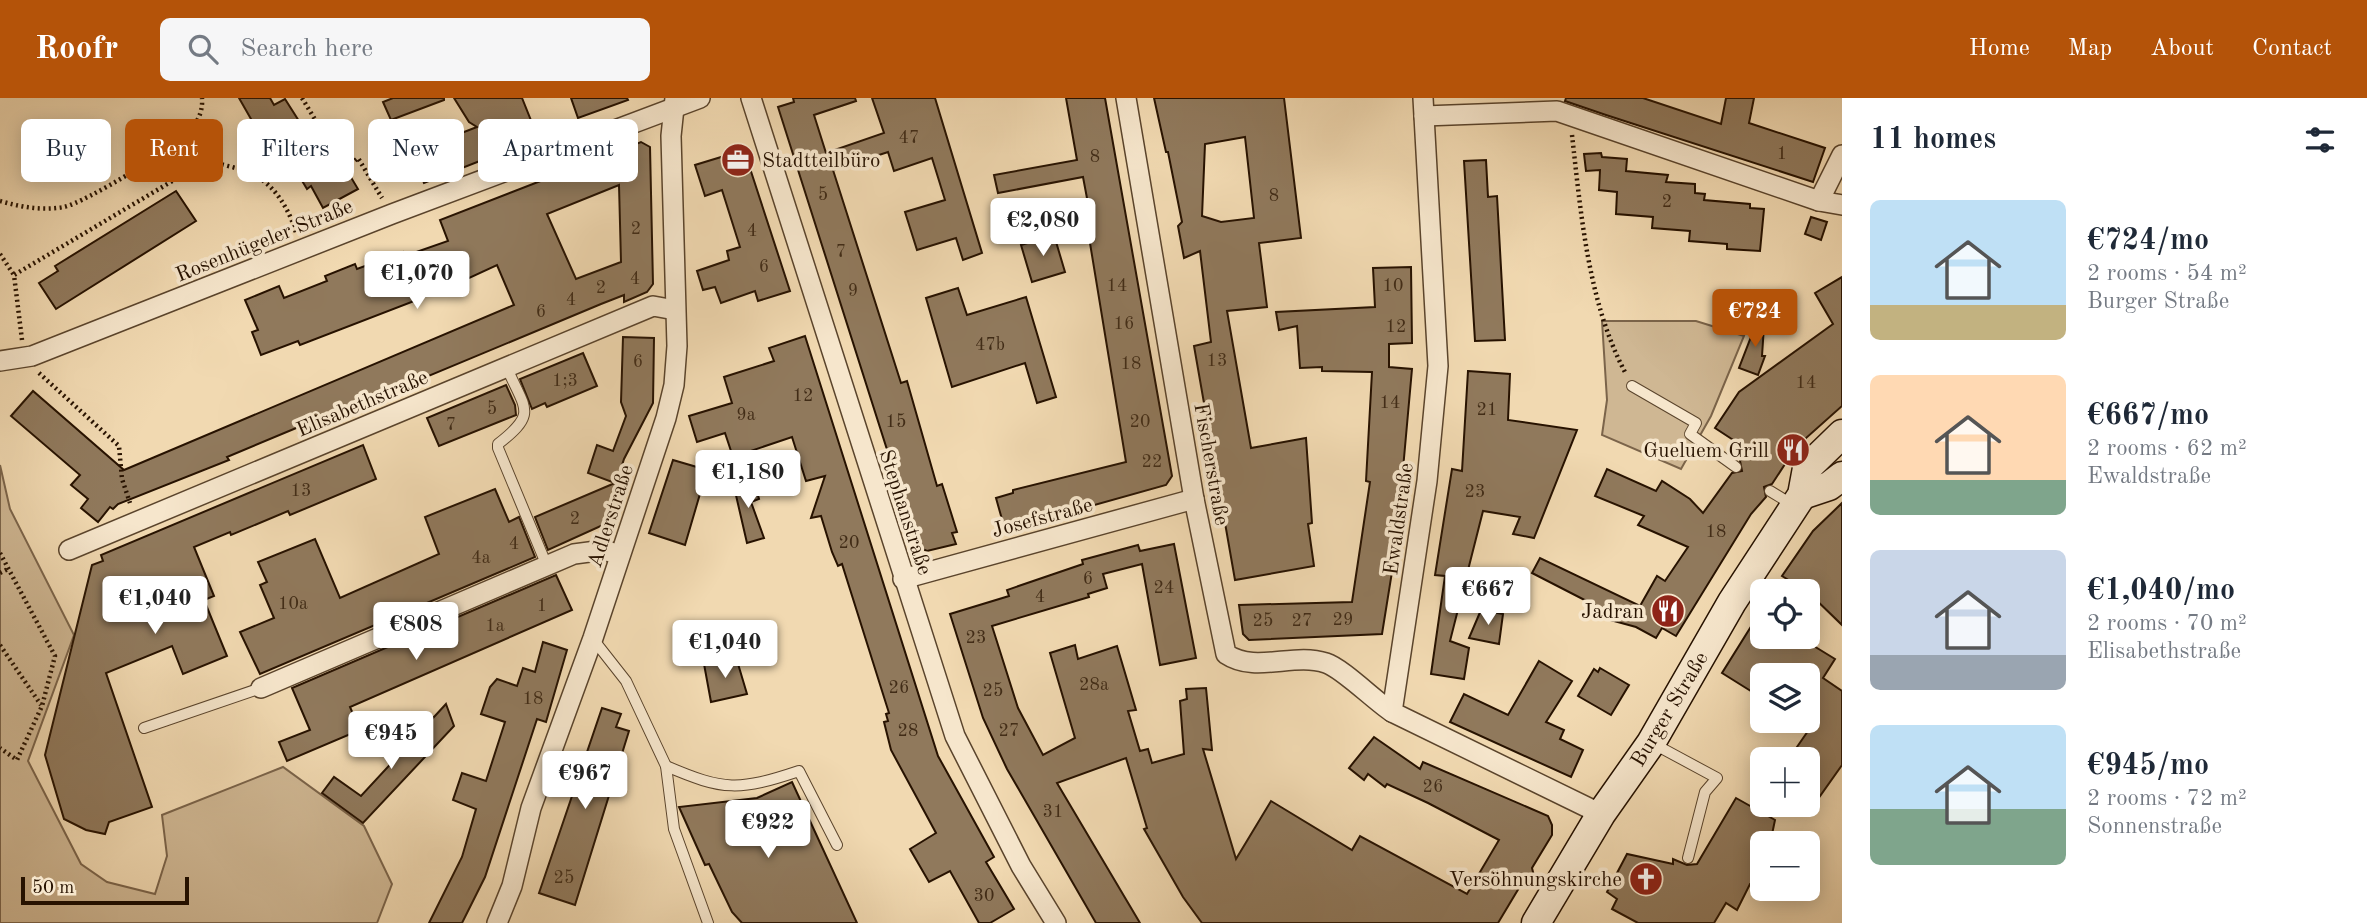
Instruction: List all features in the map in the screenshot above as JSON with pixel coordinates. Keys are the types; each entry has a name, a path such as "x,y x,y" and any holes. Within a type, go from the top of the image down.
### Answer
{"main road":[{"name":"Burger Straße","path":"1536,923 1601,814 1651,743 1732,602 1798,501 1807,468 1842,434"},
{"path":"1798,501 1829,486 1842,476"}],"street":[{"name":"Rosenhügeler Straße","path":"0,361 29,357 676,103 700,98"},
{"name":"Stephanstraße","path":"751,98 955,736 1021,866 1056,923"},
{"name":"Fischerstraße","path":"1126,98 1194,499 1226,654 1238,662 1308,660 1328,663 1391,712"},
{"name":"Adlerstraße","path":"497,923 512,886 531,808 593,638 666,418 674,386 671,136 676,103"},
{"path":"1423,107 1557,111 1819,201 1842,205"},
{"name":"Ewaldstraße","path":"1391,712 1426,493 1438,366 1423,107"},
{"path":"1819,201 1842,155"},
{"name":"Elisabethstraße","path":"69,550 653,306 675,310"},
{"name":"Josefstraße","path":"903,579 1194,499"},
{"path":"261,688 574,554 604,550 621,555"},
{"path":"1391,712 1601,814"}],"lane":[{"path":"507,368 526,413 523,422 498,444 498,448 547,566"},
{"path":"1632,386 1696,424 1690,434 1736,467"},
{"path":"1770,491 1798,501"},
{"path":"593,638 626,681 666,766 674,829 708,923"},
{"path":"144,729 261,688"},
{"path":"1651,743 1717,778 1706,792 1688,858"},
{"path":"666,766 717,786 737,788 758,785 799,771 836,845"}],"path":[{"path":"197,119 203,110 202,98"},
{"path":"302,98 319,126 327,122 352,163 358,158 392,214"},
{"path":"1557,111 1572,131 1579,200 1599,301 1617,356 1632,386"},
{"path":"223,164 243,168 260,177 291,215 302,250"},
{"path":"0,201 32,208 65,207 86,198 125,174"},
{"path":"13,275 171,182"},
{"path":"0,254 13,275 29,357 44,380 102,427 119,446 122,479 137,522"},
{"path":"0,553 55,656 42,706 18,760 0,748"},
{"path":"0,573 8,569"},
{"path":"0,645 42,706"}],"shaded area":[{"path":"1602,321 1696,321 1744,336 1711,416 1681,469 1602,435 1607,400"},
{"path":"0,465 10,509 74,635 28,761 81,864 107,882 155,894 167,856 162,815 283,767 364,826 392,884 377,923 0,923"}],"building":[{"path":"239,98 270,98 274,105 285,99 298,119 251,119"},
{"path":"393,98 444,98 394,119 391,119 383,102"},
{"path":"454,98 522,98 530,119 478,119 478,162 464,167 464,132 477,127 469,122"},
{"path":"571,98 627,98 628,100 578,118"},
{"path":"793,98 855,98 856,101 814,115 826,153 884,133 872,98 935,98 982,253 963,260 956,238 917,250 905,212 945,200 932,158 894,171 888,152 833,170 901,383 907,381 937,486 942,484 957,532 952,533 956,544 927,551 918,547 778,107 794,102"},
{"path":"1066,98 1105,98 1172,476 1166,485 1005,530 996,498 1013,493 1013,490 1126,462 1088,231 1093,230 1083,177 998,193 994,175 1077,160"},
{"path":"1154,98 1284,98 1301,238 1259,243 1267,307 1227,311 1251,448 1306,438 1312,523 1308,524 1314,566 1235,580 1194,346 1211,342 1200,251 1184,258 1178,226 1182,222","holes":["1245,137 1254,218 1221,222 1202,216 1205,144"]},
{"path":"1566,98 1643,98 1721,124 1726,98 1754,98 1749,123 1825,148 1813,182 1606,115 1565,101"},
{"path":"638,143 650,147 653,284 647,292 624,302 624,295 383,395 382,392 227,457 229,460 118,504 113,509 110,507 98,522 81,508 88,499 71,485 80,475 11,416 33,391 124,470 514,305 497,265 454,285 452,281 420,294 422,298 300,345 298,341 261,355 252,332 258,330 245,300 279,286 284,298 327,281 325,276 355,264 357,269 403,252 405,256 448,241 440,220 538,182 638,182","holes":["619,185 621,262 576,279 547,214"]},
{"path":"744,150 790,291 758,301 755,291 721,303 715,287 703,290 697,271 729,260 727,251 740,247 722,190 705,196 695,165"},
{"path":"1601,153 1602,157 1627,159 1626,171 1668,175 1666,182 1695,184 1695,193 1705,194 1704,200 1750,204 1750,208 1764,209 1760,251 1727,249 1727,244 1689,241 1690,231 1652,228 1653,217 1616,214 1617,192 1599,190 1600,170 1586,171 1584,154"},
{"path":"1486,160 1488,197 1497,196 1505,340 1475,341 1464,161"},
{"path":"303,182 354,182 358,189 323,208 311,186 307,189"},
{"path":"176,191 196,221 56,309 39,283 58,271 55,266"},
{"path":"1811,217 1827,222 1821,240 1805,234"},
{"path":"1054,235 1065,272 1032,282 1021,245"},
{"path":"1411,267 1412,343 1389,344 1389,367 1412,369 1396,547 1382,634 1249,640 1243,634 1239,605 1352,602 1370,482 1366,481 1372,372 1322,371 1322,367 1300,368 1297,326 1279,330 1276,312 1375,307 1373,268"},
{"path":"1842,277 1842,406 1806,438 1772,484 1764,487 1766,497 1751,514 1676,636 1662,628 1656,638 1636,627 1610,620 1608,612 1532,573 1540,558 1640,606 1657,576 1665,581 1688,547 1638,525 1644,516 1595,496 1607,469 1656,491 1662,481 1690,499 1703,513 1732,473 1742,471 1740,461 1747,449 1715,428 1739,392 1833,324 1815,293"},
{"path":"958,288 967,315 1026,297 1056,397 1037,403 1025,363 952,387 926,298"},
{"path":"1761,311 1765,311 1762,356 1765,356 1758,375 1739,368"},
{"path":"805,336 938,756 994,857 986,862 1014,909 990,923 979,923 950,871 929,882 910,849 936,833 891,750 884,722 888,721 886,714 889,713 842,564 838,566 821,516 811,518 825,476 806,481 792,437 733,457 725,433 697,442 689,416 732,403 724,377 774,361 769,348"},
{"path":"623,337 654,338 653,403 624,459 603,525 548,550 535,517 615,483 588,473 597,445 613,451 626,416 621,402"},
{"path":"583,353 597,386 547,407 545,403 532,409 520,379"},
{"path":"1468,371 1510,374 1508,420 1577,430 1534,538 1513,534 1520,517 1483,511 1450,641 1469,648 1464,679 1431,674 1445,576 1435,575 1452,469 1462,471"},
{"path":"506,385 515,405 516,415 439,446 427,418"},
{"path":"363,445 376,479 290,515 288,511 194,547 214,596 204,600 227,656 183,674 172,646 106,673 152,807 109,822 105,834 86,830 64,819 45,755 92,565 103,561 101,555"},
{"path":"673,460 707,470 685,545 649,533"},
{"path":"732,478 755,485 759,499 751,502 764,538 747,543"},
{"path":"495,489 509,522 519,517 535,557 260,674 240,632 274,618 260,585 267,582 258,562 315,539 340,598 439,554 425,517"},
{"path":"1842,503 1842,625 1820,604 1820,579 1787,579 1782,576 1813,531"},
{"path":"1174,544 1196,658 1160,665 1142,564 1103,574 1107,588 1088,594 1089,597 992,626 1018,708 1043,755 1075,738 1050,653 1075,645 1078,659 1117,646 1136,710 1128,711 1140,751 1148,749 1152,763 1184,754 1180,701 1187,699 1186,689 1206,688 1212,750 1203,749 1236,859 1271,801 1352,850 1360,836 1467,894 1499,840 1428,803 1387,784 1385,787 1368,774 1364,780 1349,768 1374,737 1420,769 1423,762 1548,816 1552,835 1532,868 1534,876 1525,878 1498,923 1202,923 1183,897 1144,829 1147,828 1126,758 1057,783 1140,923 1096,923 1007,769 983,718 950,614 1009,596 1007,590 1083,564 1082,560 1138,545 1140,551"},
{"path":"556,575 572,610 350,707 360,730 287,761 279,742 310,730 292,688"},
{"path":"1481,610 1503,614 1499,644 1469,638"},
{"path":"1750,628 1750,649 1819,649 1835,659 1823,678 1842,691 1842,765 1820,796 1820,747 1797,747 1807,733 1820,733 1820,663 1750,663 1750,690 1722,673"},
{"path":"543,642 567,650 546,722 537,719 485,877 462,923 429,923 462,857 476,809 453,800 462,773 486,781 505,722 481,714 490,687 497,679 517,686 523,668 535,672"},
{"path":"736,657 747,694 711,702 704,664"},
{"path":"1539,661 1572,681 1546,722 1564,730 1560,739 1583,750 1571,777 1450,722 1464,694 1508,715"},
{"path":"1600,668 1629,685 1611,715 1578,696 1594,669 1598,672"},
{"path":"446,704 454,726 363,823 322,793 334,777 361,796"},
{"path":"602,708 621,714 616,727 629,731 575,905 539,893"},
{"path":"792,782 857,923 742,923 732,912 709,864 705,865 679,807 757,798"},
{"path":"1736,798 1750,806 1750,817 1770,817 1775,820 1773,831 1750,831 1750,884 1737,910 1726,903 1714,923 1638,923 1612,909 1617,899 1607,892 1627,854 1673,864 1673,859 1687,865 1697,864"}],"place":[{"name":"Stadtteilbüro","path":"738,160"},
{"name":"Gueluem Grill","path":"1793,450"},
{"name":"Jadran","path":"1668,611"},
{"name":"Versöhnungskirche","path":"1646,879"}]}
